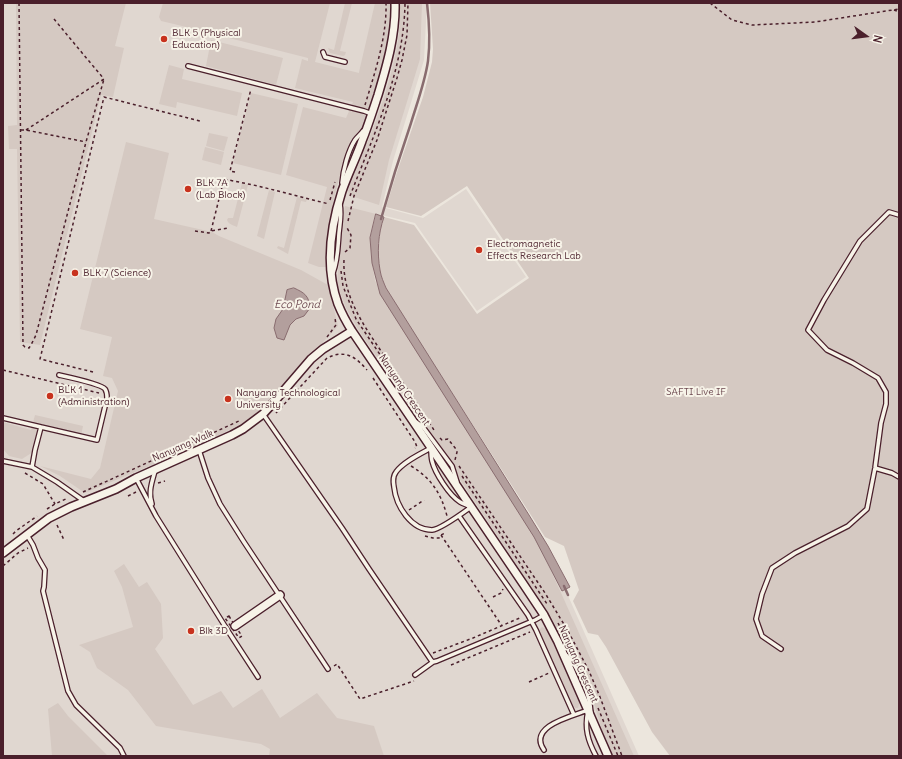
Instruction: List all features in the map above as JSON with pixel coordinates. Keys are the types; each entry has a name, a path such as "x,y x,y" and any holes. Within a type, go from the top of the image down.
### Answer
{"street":[{"name":"Nanyang Crescent","path":"395,3 395,25 385,74 368,126 342,190 334,222 330,250 334,291 344,317 352,331 544,615 562,650 608,756"},
{"name":"Nanyang Walk","path":"3,553 49,518 84,501 116,489 136,478 243,429 263,414 311,358 352,331"},
{"path":"235,626 280,595"}],"lane":[{"path":"323,52 325,57 345,62"},
{"path":"188,66 364,110 372,114"},
{"path":"781,649 762,636 756,619 762,594 772,568 795,552 848,526 867,509 875,468 881,423 886,404 886,392 878,378 827,350 808,330 824,300 860,241 889,212 899,215"},
{"path":"3,418 97,440 107,395 105,388 60,375"},
{"path":"263,414 342,528 426,654 433,662"},
{"path":"410,418 422,427 452,466 461,491"},
{"path":"32,467 41,427"},
{"path":"431,448 432,460 442,482 460,502 472,507 442,526 433,530 425,529 416,525 410,520 399,504 395,493 393,480 395,473 406,463 431,448"},
{"path":"199,450 208,478 220,504 328,669"},
{"path":"3,458 5,461 32,467 84,501"},
{"path":"875,468 892,473 899,477"},
{"path":"155,470 150,493 156,516"},
{"path":"136,478 156,516 258,677"},
{"path":"459,516 528,615 574,715"},
{"path":"26,535 33,545 45,570 43,591 68,691 76,705 120,748 124,756"},
{"path":"414,675 433,662 531,622 544,615"},
{"path":"562,650 571,659 583,683 590,703 592,720"},
{"path":"544,750 541,745 541,740 547,727 588,710"},
{"path":"588,710 586,730 596,756"}],"path":[{"path":"19,3 23,345 25,348 29,348 36,334 104,78"},
{"path":"364,110 372,84 385,25 386,3"},
{"path":"344,252 350,248 351,235 346,227 354,196 377,140 402,60 407,35 408,3"},
{"path":"710,3 732,20 752,25 815,22 899,9"},
{"path":"894,10 899,12"},
{"path":"54,19 104,78"},
{"path":"26,130 104,78"},
{"path":"235,172 230,171 252,83"},
{"path":"93,372 40,359 104,97 200,121"},
{"path":"21,130 86,142"},
{"path":"211,231 224,178 330,204"},
{"path":"331,207 332,189 335,182"},
{"path":"195,231 210,233 211,231 228,228"},
{"path":"340,269 343,286 356,319 434,431 360,319 348,290 345,276 344,258"},
{"path":"327,337 336,325 335,317"},
{"path":"269,421 327,358 342,354 350,356 359,361 368,370"},
{"path":"3,370 107,395"},
{"path":"372,376 415,442 417,447 414,449"},
{"path":"75,495 243,419"},
{"path":"439,437 442,440 448,439 456,448 457,452 454,459 541,587 568,631 589,671 622,756"},
{"path":"406,463 429,479 444,503 448,517 441,535"},
{"path":"458,469 550,608"},
{"path":"25,473 43,484 55,504"},
{"path":"404,513 424,500"},
{"path":"57,525 64,540"},
{"path":"422,534 427,537 439,538 446,532"},
{"path":"441,535 502,626"},
{"path":"3,566 18,553"},
{"path":"493,597 500,593"},
{"path":"426,654 430,654 528,615"},
{"path":"557,621 575,654"},
{"path":"452,664 517,636 536,630"},
{"path":"328,669 337,664 360,699 417,680"},
{"path":"529,682 544,676"},
{"path":"597,706 618,756"}],"shaded area":[{"name":"Nanyang Technological University","path":"3,3 427,3 424,60 393,161 382,207 423,218 466,189 526,277 477,311 415,223 381,215 375,238 380,279 554,564 639,756 3,756"}],"green space":[{"path":"16,3 126,3 115,46 124,48 113,97 101,95 40,345 20,342 17,149 9,149 8,126 17,125"},
{"path":"163,3 330,3 315,62 359,73 375,3 395,3 395,25 363,139 341,170 333,203 328,236 326,258 327,267 319,267 308,263 327,187 286,175 303,107 346,118 353,102 295,88 302,59 308,61 308,58 161,21 159,17"},
{"path":"345,3 352,3 340,51 346,52 343,56 330,53 328,48 334,50"},
{"path":"400,3 422,3 420,59 389,160 379,205 351,196 349,195 348,190 378,116 390,78 399,35"},
{"name":"SAFTI Live IF","path":"430,3 899,3 899,756 670,756 652,732 598,635 588,633 573,601 579,590 564,546 545,537 413,332 386,288 380,272 378,254 381,225 384,217 414,225 477,314 529,278 467,186 421,216 386,207 423,97 432,62 433,49"},
{"path":"211,40 283,58 276,85 206,66"},
{"path":"169,65 184,69 182,79 242,93 237,116 177,102 176,108 159,104"},
{"path":"251,93 298,104 281,175 233,163"},
{"path":"209,133 228,137 224,151 206,146"},
{"path":"126,142 169,153 154,219 212,232 301,270 328,285 338,326 256,414 247,421 197,446 85,493 60,476 40,466 91,479 100,468 118,391 112,378 103,376 112,337 80,329"},
{"path":"205,147 224,152 221,165 202,160"},
{"path":"242,183 248,185 237,227 227,220 228,218 233,218"},
{"path":"269,190 275,192 264,239 257,236"},
{"path":"297,197 307,199 306,202 301,201 288,254 277,248 278,246 284,248"},
{"path":"345,206 376,214 370,238 375,281 504,489 530,528 549,566 634,756 613,756 602,730 593,700 551,617 461,481 451,463 359,331 346,308 337,284"},
{"path":"35,415 83,426 81,436 39,426 33,452 22,459 9,456 3,449 3,422 31,430"},
{"path":"124,564 139,587 147,582 161,604 163,638 155,649 193,705 221,691 233,708 262,689 280,718 317,693 337,718 374,726 384,756 269,756 270,749 261,744 156,726 128,690 97,668 90,652 79,645 133,627 122,587 114,571"},
{"path":"542,627 548,632 579,702 578,708 572,706 539,630"},
{"path":"58,703 68,716 108,756 52,756 48,709"}],"water":[{"path":"376,214 384,217 379,237 379,257 380,273 386,288 529,515 570,587 562,591 534,537 380,294 372,263 370,238"},
{"name":"Eco Pond","path":"294,288 306,295 310,308 304,316 296,319 290,325 284,340 277,338 274,328 276,319 283,309 287,290"}],"waterway":[{"path":"381,219 427,69 429,55 427,3"},
{"path":"564,586 568,595"}],"place":[{"name":"BLK 5 (Physical Education)","path":"164,39"},
{"name":"BLK 7A (Lab Block)","path":"188,189"},
{"name":"Electromagnetic Effects Research Lab","path":"479,250"},
{"name":"BLK 7 (Science)","path":"75,273"},
{"name":"BLK 1 (Administration)","path":"50,396"},
{"name":"Nanyang Technological University","path":"228,399"},
{"name":"Blk 3D","path":"191,631"}]}
